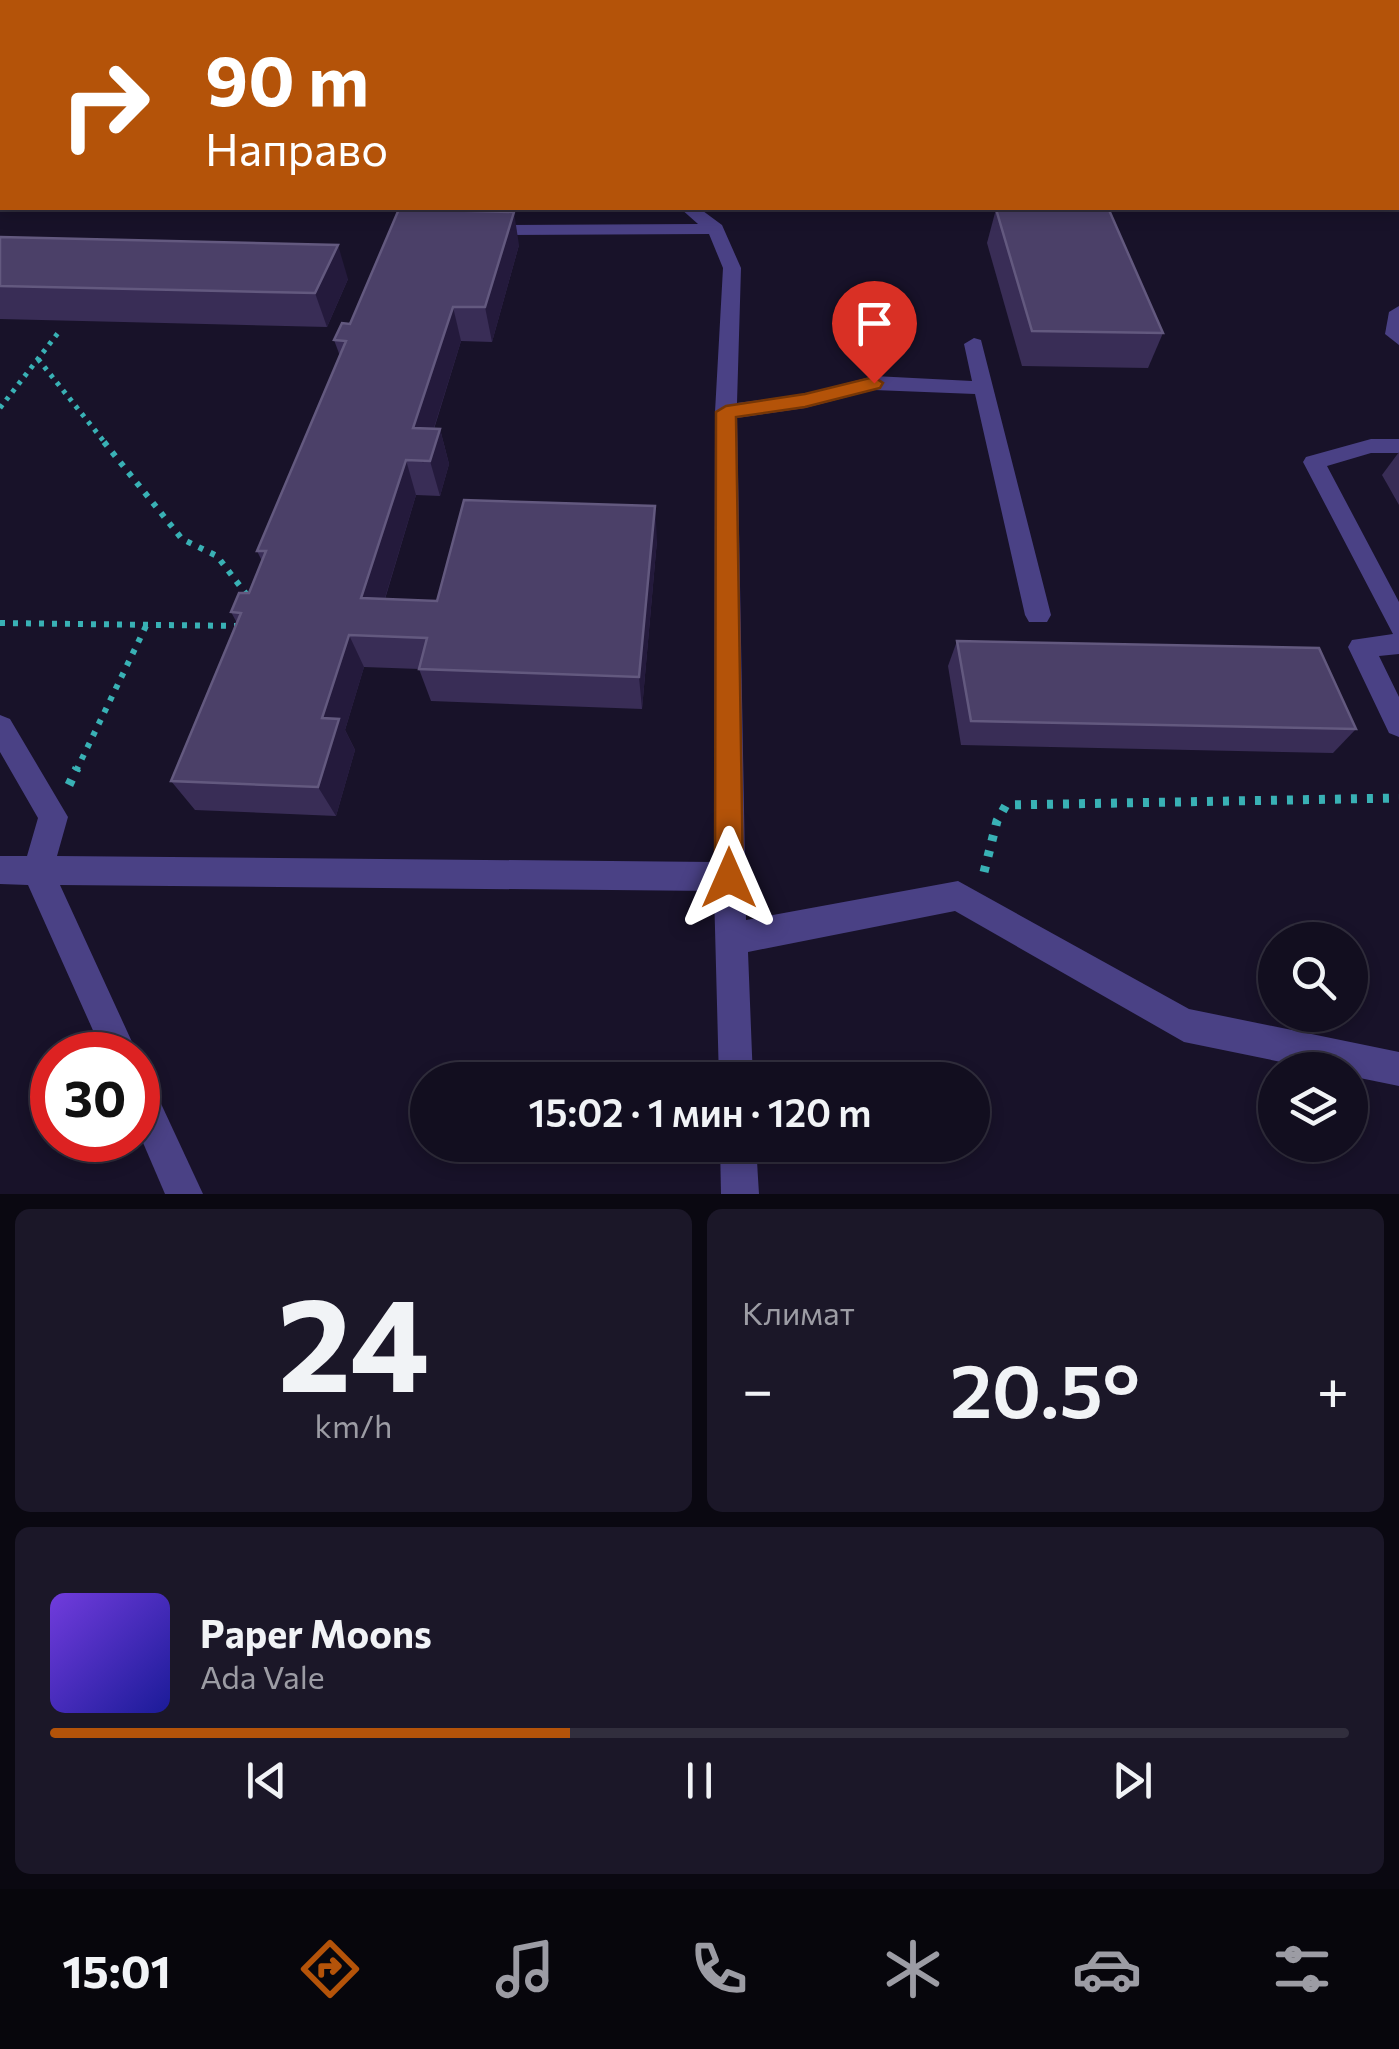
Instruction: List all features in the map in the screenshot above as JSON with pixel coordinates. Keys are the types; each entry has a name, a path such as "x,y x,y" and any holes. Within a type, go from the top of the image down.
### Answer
{"street":[{"path":"692,210 716,230 732,268 726,412 729,878 735,1062"},
{"path":"464,230 716,230"},
{"path":"1399,312 1395,334 1399,339"},
{"path":"974,344 1038,614"},
{"path":"726,412 805,401 874,383 985,388"},
{"path":"1399,446 1371,446 1314,462 1399,626"},
{"path":"1399,644 1361,647 1399,725"},
{"path":"0,728 53,817 38,872 111,1032"},
{"path":"0,870 729,878"},
{"path":"731,940 958,896 1184,1025 1399,1069"},
{"path":"160,1141 184,1194"},
{"path":"739,1162 740,1194"}],"path":[{"path":"0,408 58,332"},
{"path":"0,623 239,627 254,603 218,556 182,539 38,359"},
{"path":"53,817 146,626"},
{"path":"958,896 974,888 983,874 997,821 1006,805 1242,796 1399,798"}],"building":[{"path":"399,210 514,212 485,307 453,307 413,428 440,429 430,461 406,460 361,598 437,601 464,500 655,506 639,677 419,669 427,638 349,635 322,718 339,719 318,787 171,781 241,613 231,612 239,593 249,593 266,551 257,551 346,341 334,340 342,323 350,324"},
{"path":"996,210 1109,210 1163,333 1032,331"},
{"path":"0,237 338,245 315,293 0,286"},
{"path":"957,641 1319,648 1356,729 971,721"}],"route":[{"path":"729,878 726,412 805,401 874,383"}]}
